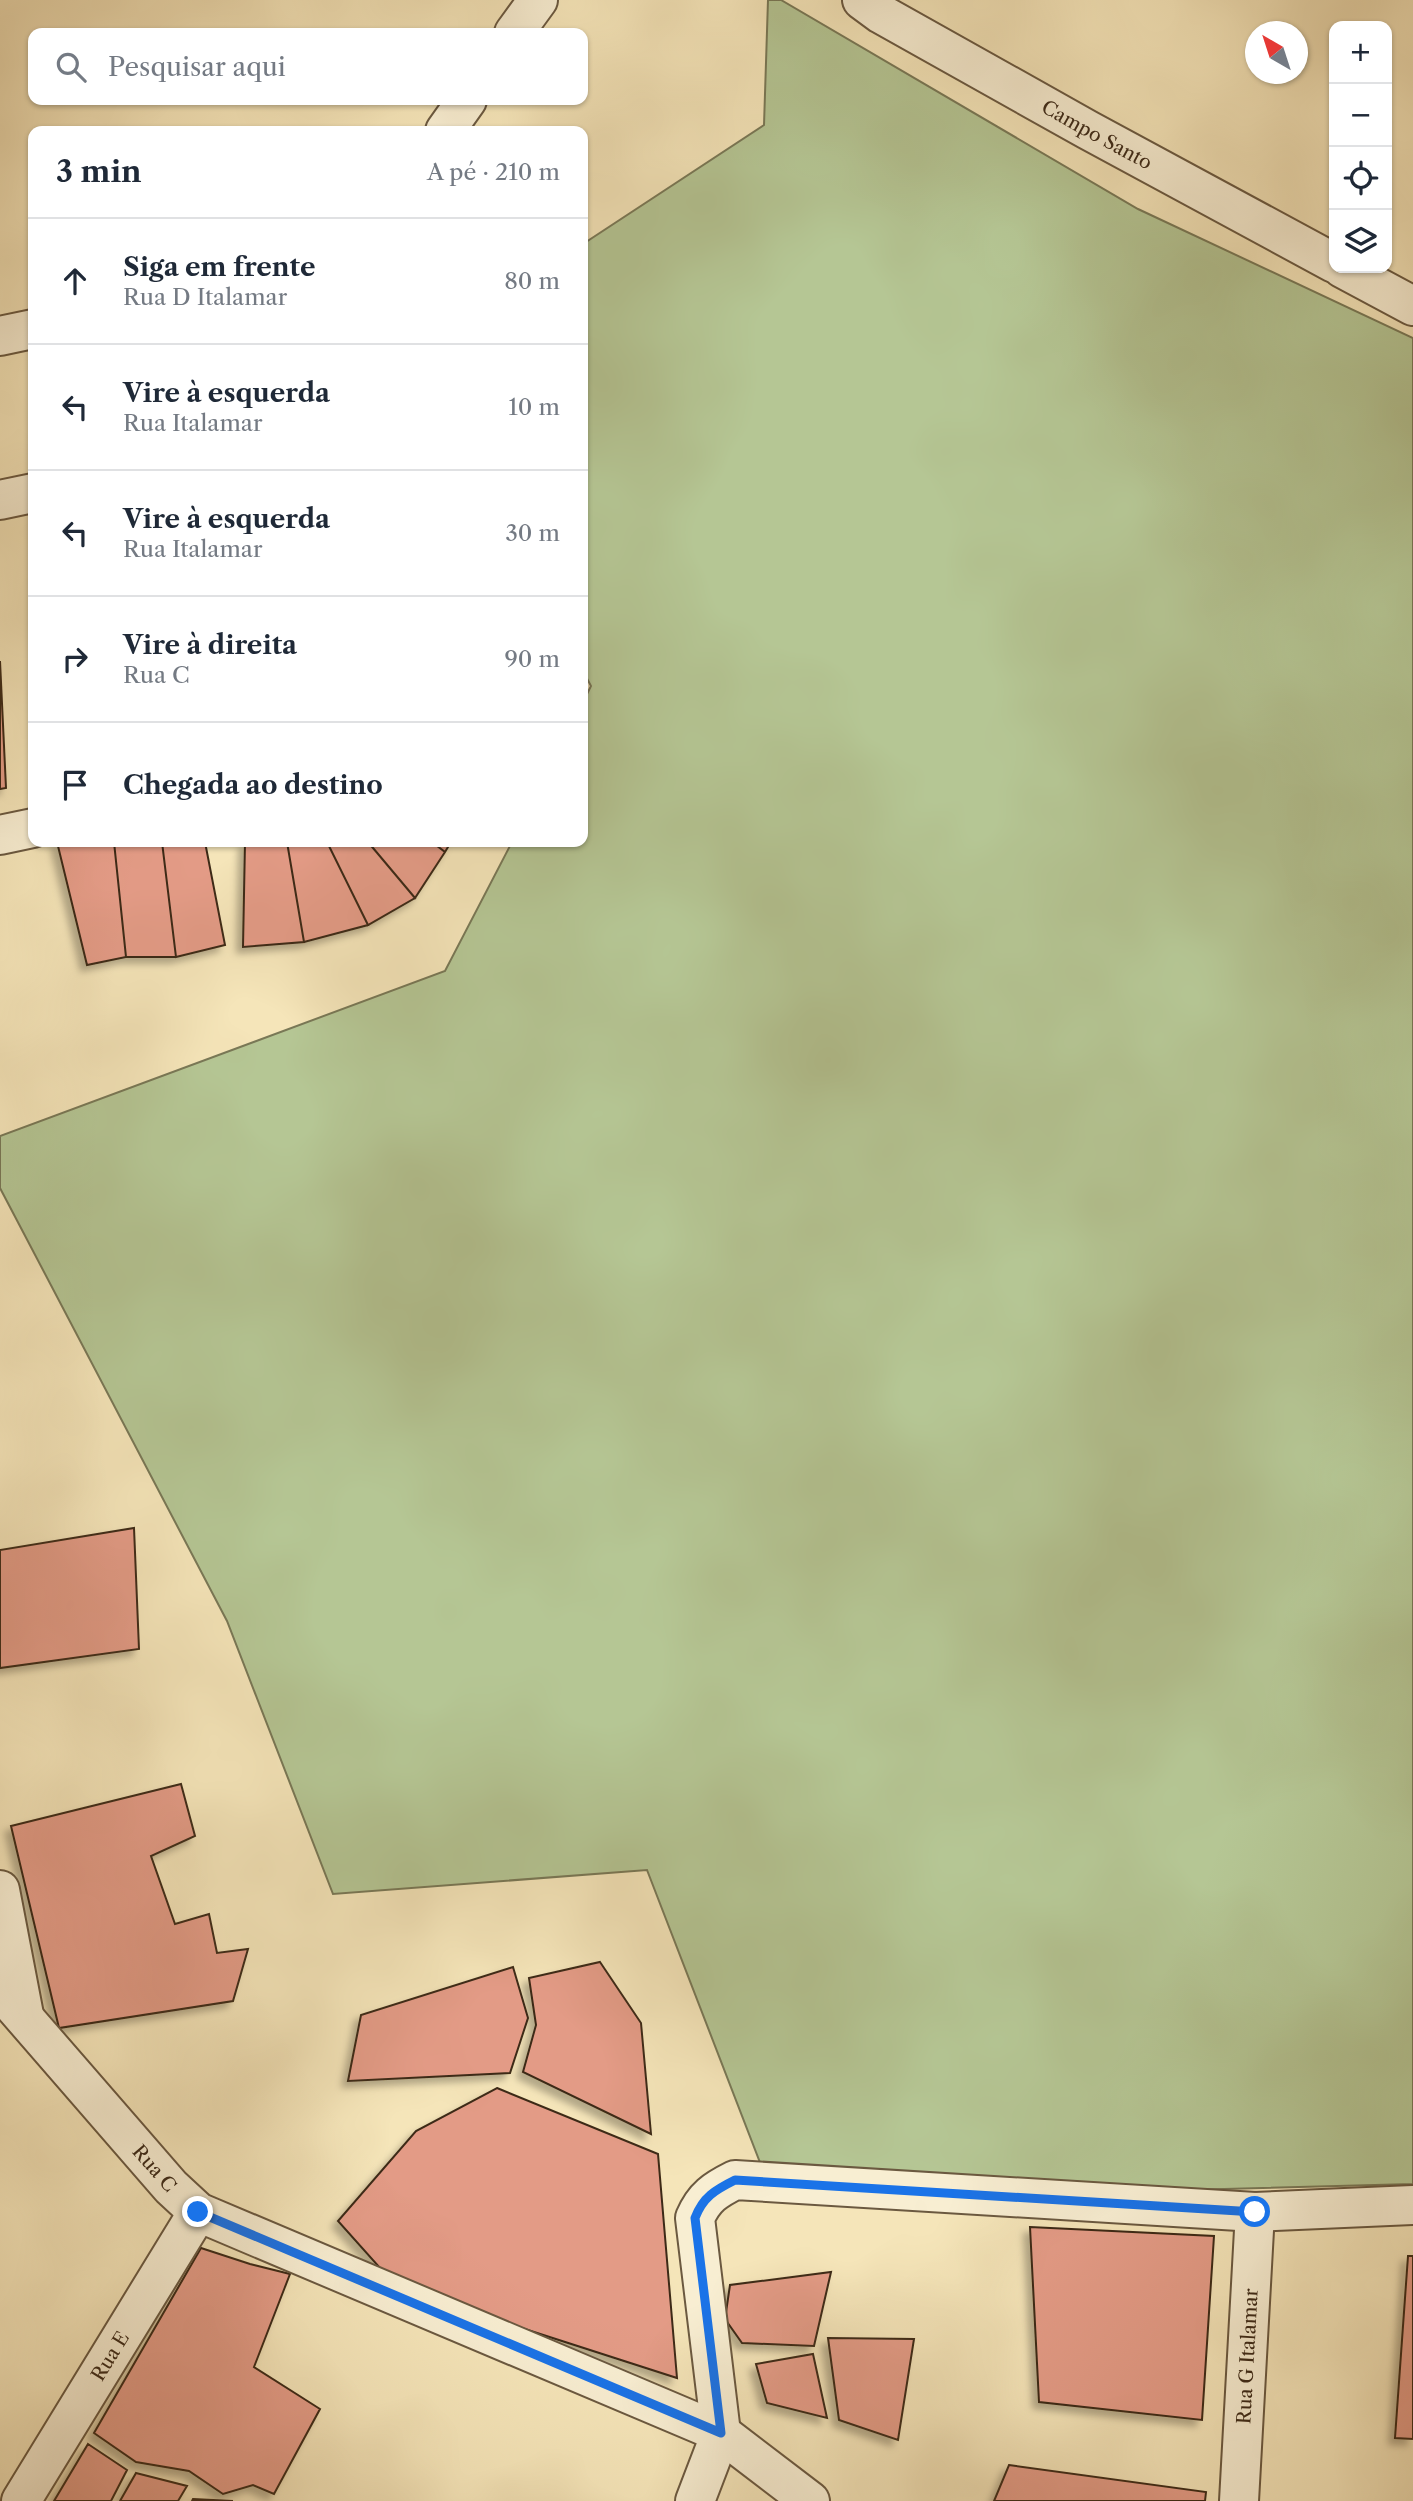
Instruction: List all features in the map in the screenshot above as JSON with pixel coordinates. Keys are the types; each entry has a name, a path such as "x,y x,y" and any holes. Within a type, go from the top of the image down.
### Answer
{"street":[{"name":"Campo Santo","path":"862,0 881,14 1088,130 1329,261"},
{"path":"449,126 463,105"},
{"path":"1351,273 1413,306"},
{"path":"0,336 28,330"},
{"path":"0,500 28,494"},
{"path":"0,835 28,829"},
{"path":"0,1890 12,2002"},
{"name":"Rua C","path":"12,2002 170,2187 198,2212 721,2433 810,2501"},
{"path":"695,2501 721,2433 695,2218 701,2203 713,2190 735,2180 1255,2212 1413,2205"},
{"name":"Rua E","path":"21,2501 198,2212"},
{"name":"Rua G Italamar","path":"1239,2501 1255,2212"}],"green space":[{"path":"768,0 781,0 1138,209 1413,338 1413,2184 1071,2193 761,2165 647,1870 333,1894 227,1621 0,1188 0,1136 445,971 509,847 588,847 588,692 591,686 588,680 588,241 764,125"}],"building":[{"path":"0,661 6,788 0,789"},
{"path":"58,847 115,847 126,957 87,965"},
{"path":"115,847 163,847 176,957 126,957"},
{"path":"163,847 206,847 225,945 176,957"},
{"path":"245,847 288,847 304,942 243,947"},
{"path":"288,847 329,847 368,925 304,942"},
{"path":"329,847 372,847 415,898 368,925"},
{"path":"372,847 438,847 445,852 415,898"},
{"path":"134,1528 139,1649 0,1668 0,1550"},
{"path":"181,1784 195,1836 151,1856 175,1924 209,1914 217,1953 248,1949 233,2001 59,2028 11,1826"},
{"path":"600,1962 641,2023 651,2134 523,2072 536,2025 529,1978"},
{"path":"513,1967 528,2018 510,2073 348,2081 361,2015"},
{"path":"497,2088 658,2154 677,2378 503,2322 388,2277 338,2221 416,2131"},
{"path":"1030,2227 1214,2236 1202,2420 1039,2402"},
{"path":"201,2248 290,2274 254,2367 320,2409 274,2494 253,2485 223,2494 189,2471 136,2462 94,2433"},
{"path":"1408,2256 1413,2256 1413,2439 1395,2438"},
{"path":"831,2272 814,2346 742,2343 725,2319 730,2285"},
{"path":"828,2338 914,2339 898,2440 839,2420"},
{"path":"813,2354 827,2418 767,2403 756,2364"},
{"path":"88,2444 127,2470 111,2501 54,2501"},
{"path":"1009,2465 1206,2492 1205,2501 994,2501"},
{"path":"136,2473 187,2486 178,2501 120,2501"},
{"path":"193,2499 233,2501 192,2501"}],"route":[{"path":"198,2212 721,2433 695,2218 701,2203 713,2190 735,2180 1255,2212"}]}
